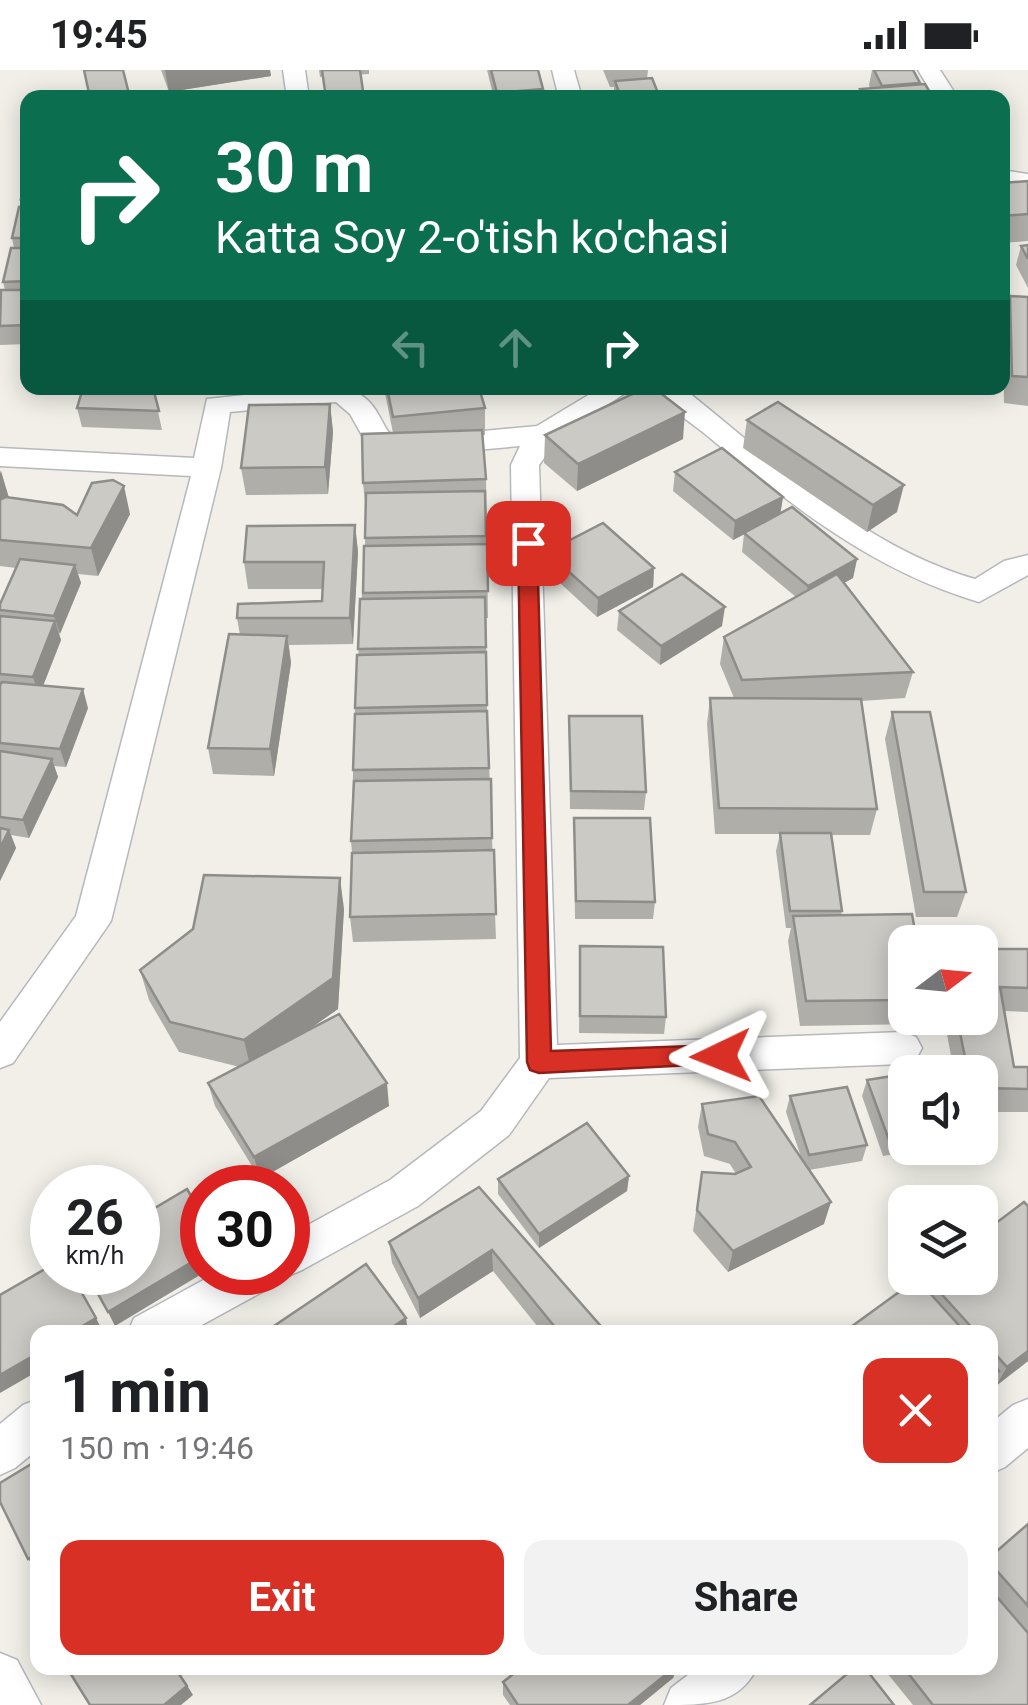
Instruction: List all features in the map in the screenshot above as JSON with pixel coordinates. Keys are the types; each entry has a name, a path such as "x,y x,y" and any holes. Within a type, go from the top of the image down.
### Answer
{"street":[{"path":"199,395 204,402 217,405 330,395"},
{"path":"343,395 358,401 369,416 373,438 382,446 397,448 542,435"},
{"path":"310,1245 404,1193 495,1124 539,1062 525,465 530,450 542,435 608,395"},
{"path":"675,395 872,548 952,586 979,591 1015,568 1028,565"},
{"path":"0,1052 93,920 206,468 217,405"},
{"path":"0,458 206,468"},
{"path":"539,1062 903,1048"},
{"path":"162,1325 217,1295"},
{"path":"998,1445 1028,1420"},
{"path":"0,1453 30,1427"},
{"path":"688,1705 724,1675"},
{"path":"0,1677 17,1705"}],"building":[{"path":"84,70 123,70 128,90 88,90"},
{"path":"322,70 360,70 363,90 325,90"},
{"path":"491,70 538,70 543,89 532,90 496,90"},
{"path":"874,70 913,70 920,83 882,86"},
{"path":"652,78 657,90 618,90 615,81"},
{"path":"925,84 928,90 860,90"},
{"path":"1028,181 1028,214 1010,215 1010,182"},
{"path":"19,207 20,238 12,238"},
{"path":"11,248 20,248 20,281 3,282"},
{"path":"1,290 20,290 20,325 0,326"},
{"path":"1010,296 1028,297 1028,377 1012,376"},
{"path":"81,395 155,395 159,411 77,408"},
{"path":"388,395 481,395 485,408 393,417"},
{"path":"630,395 663,395 685,412 578,464 545,435"},
{"path":"778,402 904,485 873,505 747,420"},
{"path":"330,404 325,467 241,468 249,405"},
{"path":"482,430 486,479 363,483 362,434"},
{"path":"722,448 783,497 735,521 675,472"},
{"path":"113,480 124,486 91,548 0,540 0,500 6,497 63,505 77,515 92,483"},
{"path":"485,491 486,536 365,538 366,493"},
{"path":"792,507 857,559 808,586 744,533"},
{"path":"603,523 654,568 598,598 547,552"},
{"path":"355,525 350,618 237,618 238,604 322,601 324,562 244,562 247,526"},
{"path":"487,544 488,591 363,593 364,546"},
{"path":"20,559 75,565 54,616 0,610"},
{"path":"682,574 725,607 661,646 619,611"},
{"path":"837,574 913,672 742,680 724,637"},
{"path":"485,597 486,647 358,649 360,599"},
{"path":"0,616 55,621 33,677 0,674"},
{"path":"229,634 287,636 270,749 208,748"},
{"path":"486,652 487,705 355,708 357,655"},
{"path":"2,682 83,689 60,749 0,743"},
{"path":"710,698 861,699 877,809 719,808"},
{"path":"487,711 489,768 353,770 355,714"},
{"path":"892,712 930,712 966,892 924,892"},
{"path":"569,716 642,716 646,792 571,791"},
{"path":"0,751 52,759 23,820 0,817"},
{"path":"491,779 492,838 351,841 354,781"},
{"path":"574,818 650,818 655,902 576,901"},
{"path":"0,828 9,830 0,848"},
{"path":"780,833 831,833 842,911 790,911"},
{"path":"494,850 496,914 350,917 352,853"},
{"path":"204,875 340,878 333,978 244,1040 170,1022 140,970 193,929"},
{"path":"912,914 914,925 888,925 888,1000 806,1001 793,916"},
{"path":"580,946 663,947 666,1017 580,1016"},
{"path":"998,949 1028,949 1028,988 1000,987 1014,1067 1028,1067 1028,1089 998,1088 998,1055 965,1055 960,1035 998,1035"},
{"path":"339,1014 387,1083 254,1157 208,1083"},
{"path":"888,1077 888,1137 867,1080"},
{"path":"847,1087 867,1145 809,1155 790,1096"},
{"path":"759,1096 831,1202 733,1251 697,1210 702,1172 735,1174 751,1167 735,1142 708,1134 702,1104"},
{"path":"587,1123 629,1176 539,1234 498,1179"},
{"path":"479,1187 600,1325 553,1325 492,1250 418,1298 389,1242"},
{"path":"180,1193 180,1269 160,1281 160,1205"},
{"path":"1024,1202 1028,1206 1028,1351 1007,1367 998,1357 998,1325 970,1325 942,1295 998,1295 998,1222"},
{"path":"366,1264 406,1318 396,1325 275,1325"},
{"path":"30,1278 30,1295 83,1295 96,1318 84,1325 30,1325 30,1358 0,1375 0,1295"},
{"path":"99,1295 137,1295 108,1312"},
{"path":"895,1295 931,1295 959,1325 854,1325"},
{"path":"30,1465 28,1559 0,1502 0,1483"},
{"path":"1028,1524 1028,1606 998,1572 998,1550"},
{"path":"998,1598 1028,1633 1028,1705 933,1705 909,1675 998,1675"},
{"path":"71,1675 180,1675 187,1686 164,1705 90,1705"},
{"path":"512,1675 665,1675 628,1705 518,1705 503,1682"},
{"path":"846,1675 870,1675 894,1705 810,1705"}],"route":[{"path":"528,543 539,1062 721,1056"}]}
